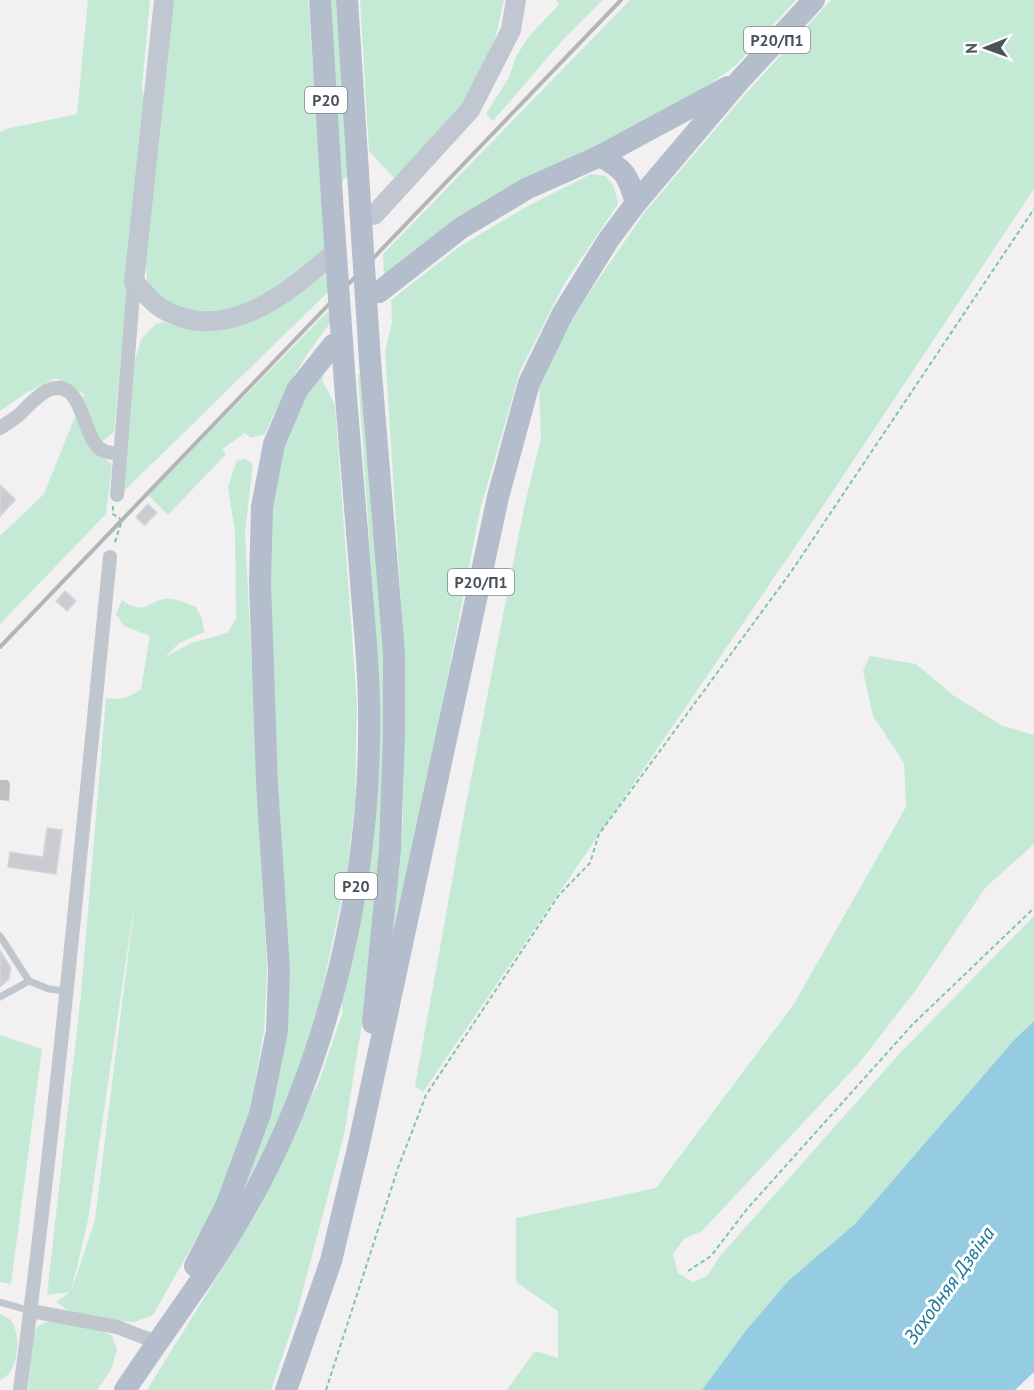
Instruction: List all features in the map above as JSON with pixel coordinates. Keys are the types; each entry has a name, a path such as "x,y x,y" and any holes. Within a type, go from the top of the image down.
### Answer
{"main road":[{"name":"Р20","path":"125,1390 224,1246 250,1202 279,1143 321,1032 345,945 360,862 368,792 369,709 320,0"},
{"name":"Р20","path":"286,1390 331,1261 359,1144 390,849 394,653 370,361 347,0"},
{"name":"Р20/П1","path":"359,1144 498,496 530,383 563,313 609,239 636,203 740,80 814,0"},
{"name":"Р20/П1","path":"379,292 461,228 526,189 600,156 740,80"},
{"path":"600,156 618,166 629,180 636,203"},
{"path":"156,1342 226,1206 260,1114 277,1031 279,970 267,783 260,582 262,507 274,444 297,390 333,345"}],"street":[{"path":"117,495 134,282 164,0"},
{"path":"374,215 470,110 511,30 516,0"},
{"path":"134,282 159,307 179,317 207,321 230,319 253,312 293,288 327,259"},
{"path":"0,428 49,390 64,388 73,394 97,446 108,453 120,453"},
{"path":"20,1390 66,992 110,556"},
{"path":"30,1311 117,1327 156,1342"}],"lane":[{"path":"0,936 29,981 49,989 66,992"},
{"path":"0,997 29,981"},
{"path":"0,1302 30,1311"}],"path":[{"path":"326,1390 398,1168 426,1095 559,895 590,863 599,834 791,572 1034,209"},
{"path":"110,556 122,520 113,514 117,495"},
{"path":"688,1271 711,1256 747,1209 912,1025 1034,908"}],"green space":[{"path":"88,0 150,0 142,87 145,101 114,432 91,450 112,464 106,514 0,624 0,536 44,494 84,394 56,378 26,393 0,411 0,132 77,114"},
{"path":"171,0 308,0 327,256 249,305 210,314 182,312 162,301 147,280 145,256"},
{"path":"328,0 336,0 348,176 341,182"},
{"path":"360,0 504,0 493,48 459,109 396,180 369,151"},
{"path":"556,0 603,0 560,43 493,121 486,114 509,77 516,56 531,34 559,5"},
{"path":"630,0 796,0 735,66 671,112 384,277 383,254"},
{"path":"831,0 1034,0 1034,189 825,503 423,1092 415,1086 464,815 524,508 541,438 539,387 573,316 645,212 749,90"},
{"path":"591,174 606,176 614,187 618,204 564,284 520,371 480,510 388,984 403,820 404,649 385,351 392,323 391,300 459,247 526,207"},
{"path":"328,272 329,291 123,492 134,364 141,339 156,324 163,322 207,329 256,319 297,296"},
{"path":"330,309 331,322 294,376 265,434 251,438 245,433 222,449 226,454 168,515 148,495"},
{"path":"322,369 323,382 335,405 357,704 355,801 347,873 321,996 298,1074 272,1135 231,1215 287,970 269,583 270,508 282,445 301,394"},
{"path":"362,371 385,668 381,833 363,1017 344,1135 296,1316 271,1390 147,1390 257,1213 319,1081 343,1012 341,999 378,667 358,375"},
{"path":"245,459 253,464 245,532 267,971 264,1031 249,1114 216,1204 153,1315 134,1322 103,1321 72,1313 56,1302 70,1292 47,1295 81,994 106,698 125,698 141,689 150,636 124,626 116,614 122,600 131,605 143,607 164,599 172,599 196,607 202,619 204,632 179,643 164,658 191,643 227,633 236,619 235,532 228,487 237,460","holes":["136,892 95,1220 71,1292 88,1220"]},
{"path":"870,656 916,664 954,696 1003,726 1034,735 1034,844 986,887 915,991 860,1062 702,1231 684,1239 673,1254 678,1273 693,1282 707,1276 720,1256 901,1052 1034,916 1034,1021 1014,1040 855,1224 789,1280 747,1329 702,1390 507,1390 535,1351 558,1358 558,1311 516,1282 516,1218 656,1188 794,1004 906,807 904,763 873,716 863,671"},
{"path":"0,1035 42,1049 11,1284 0,1282"},
{"path":"0,1314 12,1322 17,1337 17,1346 11,1370 0,1380"},
{"path":"48,1321 96,1328 112,1336 117,1349 111,1370 97,1390 28,1390 33,1335 37,1327"}],"water":[{"name":"Заходняя Дзвіна","path":"1034,1021 1034,1372 1015,1390 702,1390 747,1329 789,1280 855,1224 1014,1040"}],"building":[{"path":"0,485 15,499 0,516"},
{"path":"148,504 157,513 144,525 136,517"},
{"path":"65,591 76,601 67,611 56,601"},
{"path":"47,828 62,830 56,874 8,867 10,852 43,857"},
{"path":"0,951 11,968 9,979 0,985"}],"railway":[{"path":"0,647 621,0"}]}
